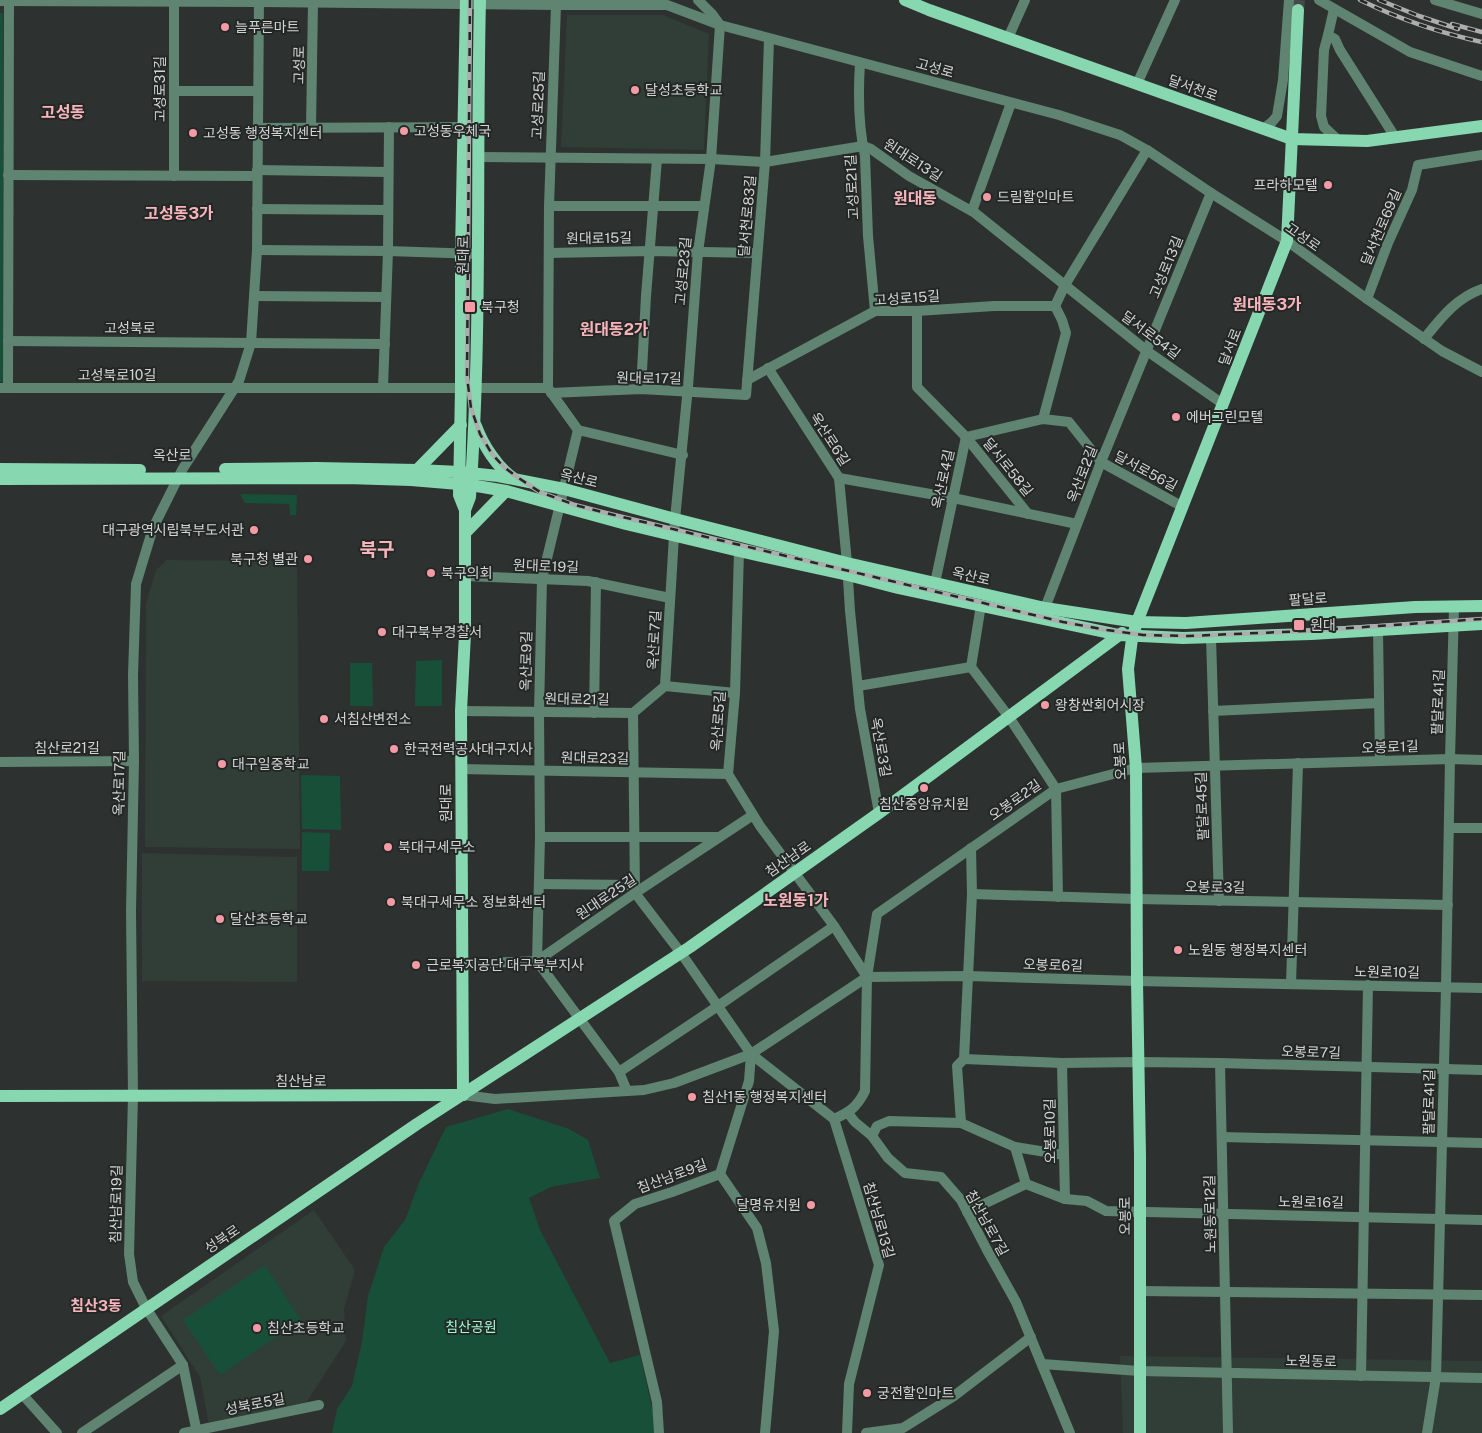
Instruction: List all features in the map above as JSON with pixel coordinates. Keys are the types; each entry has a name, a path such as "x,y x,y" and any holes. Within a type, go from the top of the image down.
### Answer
{"main road":[{"name":"달서천로","path":"905,0 1292,139 1367,141 1482,126"},
{"name":"원대로","path":"466,2 461,253 461,425 466,478"},
{"name":"원대로","path":"463,1096 461,711 465,634 466,534 465,510 459,495 466,478 475,422 480,2"},
{"name":"달서로","path":"1137,622 1287,241 1298,10"},
{"path":"475,422 482,442 503,470 516,480"},
{"path":"417,470 461,425"},
{"name":"옥산로","path":"0,479 317,468 417,470 466,478"},
{"name":"옥산로","path":"0,469 411,480 466,478 516,480 564,489 848,569 935,582 1045,608 1137,622"},
{"path":"466,478 626,524 739,551 848,569 898,588 1119,635 1183,638 1482,624"},
{"path":"466,534 506,491"},
{"name":"팔달로","path":"1137,622 1186,623 1415,607 1482,606"},
{"name":"침산남로","path":"0,1096 463,1096 681,953 879,813 1137,622"},
{"name":"오봉로","path":"1137,622 1128,669 1136,768 1140,1433"},
{"name":"성북로","path":"0,1409 408,1130 463,1096"}],"street":[{"path":"4,388 8,341 9,0"},
{"path":"698,0 712,14 720,26"},
{"path":"1008,38 1024,0"},
{"path":"1137,84 1175,0"},
{"path":"1263,129 1277,116 1283,80 1289,0"},
{"path":"1318,0 1410,52 1482,76"},
{"path":"1435,0 1482,14"},
{"name":"고성로","path":"0,1 480,2 556,5 667,5 720,26 1011,103 1120,135 1147,150 1287,241 1442,351 1482,372"},
{"name":"고성로31길","path":"174,1 174,176"},
{"path":"180,474 235,389 244,368 251,342 257,250 259,1"},
{"name":"고성로","path":"311,128 314,2"},
{"name":"고성로25길","path":"550,390 549,206 556,5"},
{"path":"1334,9 1324,50 1321,116 1324,127 1338,140"},
{"name":"고성로23길","path":"676,520 683,455 698,252 711,159 720,26"},
{"path":"1328,35 1335,39 1395,137"},
{"name":"달서천로83길","path":"746,395 765,162 768,39"},
{"name":"고성로21길","path":"860,63 858,97 863,146 866,156 868,236 874,311"},
{"path":"174,91 258,91"},
{"path":"972,211 1011,103"},
{"path":"383,388 388,251 388,127"},
{"path":"257,128 479,127"},
{"name":"원대로13길","path":"479,157 711,159 765,162 863,146 871,149 909,176 972,211 1065,285"},
{"path":"1043,419 1066,332 1055,306 1065,285 1147,150"},
{"name":"달서천로69길","path":"1367,299 1388,243 1412,190 1418,165 1482,154"},
{"path":"650,251 657,159"},
{"path":"8,175 174,176 388,172"},
{"name":"고성로13길","path":"1147,351 1211,193"},
{"path":"549,206 704,206"},
{"path":"257,209 388,210"},
{"path":"257,250 478,254"},
{"name":"원대로15길","path":"549,253 650,251 757,253"},
{"name":"원대로15길","path":"641,389 650,251"},
{"name":"달서로54길","path":"1065,285 1147,351 1223,404"},
{"path":"1424,339 1449,309 1482,289"},
{"path":"255,296 386,296"},
{"name":"고성로15길","path":"747,380 874,311 917,311 994,306 1055,306"},
{"name":"옥산로4길","path":"917,311 917,387 966,437 935,582"},
{"name":"고성북로","path":"8,341 385,344"},
{"name":"옥산로2길","path":"1045,608 1101,462 1147,351"},
{"name":"옥산로6길","path":"768,368 840,478 848,569"},
{"name":"고성북로10길","path":"4,388 235,389"},
{"path":"235,389 476,388 550,390 578,430 683,455"},
{"name":"원대로17길","path":"550,390 641,389 746,395"},
{"name":"달서로56길","path":"966,437 1043,419 1069,422 1101,462 1183,506"},
{"path":"564,489 578,430"},
{"name":"달서로58길","path":"966,437 1028,514"},
{"name":"옥산로17길","path":"133,1096 131,911 134,762 133,675 136,584 153,528 180,474"},
{"name":"달서로58길","path":"840,478 953,498 1077,524"},
{"name":"옥산로9길","path":"537,961 542,579 564,489"},
{"name":"옥산로7길","path":"633,714 665,686 676,520"},
{"name":"옥산로5길","path":"728,774 735,693 739,551"},
{"name":"옥산로3길","path":"848,569 850,612 860,709 879,813"},
{"name":"원대로19길","path":"465,576 596,582 670,598"},
{"name":"원대로19길","path":"594,713 596,582"},
{"name":"옥산로","path":"971,666 981,605"},
{"name":"팔달로41길","path":"1427,1433 1436,1377 1454,607"},
{"path":"1378,630 1380,761"},
{"name":"팔달로45길","path":"1211,637 1218,901"},
{"path":"858,686 971,666 1009,717 1056,788 1058,897"},
{"path":"665,686 735,693"},
{"path":"1213,711 1379,703"},
{"name":"원대로21길","path":"461,711 633,714"},
{"path":"633,714 635,889 751,1054 834,1118 848,1113 859,1103 865,1092 868,977 834,926 753,815 728,774"},
{"name":"오봉로1길","path":"1136,768 1450,759 1482,760"},
{"name":"침산로21길","path":"0,762 134,762"},
{"path":"1291,984 1298,763"},
{"name":"오봉로2길","path":"868,977 877,914 1056,788 1136,768"},
{"name":"원대로23길","path":"461,769 728,774"},
{"name":"원대로25길","path":"537,961 635,889 753,815"},
{"path":"1449,828 1482,828"},
{"path":"540,837 719,837"},
{"path":"961,1123 957,1066 964,1059 972,894 971,848"},
{"path":"539,884 635,889"},
{"path":"972,894 1136,899"},
{"name":"오봉로3길","path":"1136,899 1448,905"},
{"path":"619,1072 834,926"},
{"path":"462,964 537,961 619,1072 627,1091"},
{"name":"오봉로6길","path":"868,977 968,976 1137,981"},
{"path":"463,1096 495,1099 644,1090 674,1083 751,1054 868,977"},
{"name":"노원로10길","path":"1137,981 1482,988"},
{"path":"1361,1376 1368,985"},
{"name":"침산남로9길","path":"659,1433 657,1402 614,1221 635,1204 720,1174 749,1081 751,1054"},
{"path":"964,1059 1062,1063 1138,1062"},
{"name":"오봉로7길","path":"1138,1062 1482,1070"},
{"name":"오봉로10길","path":"1062,1063 1065,1198"},
{"name":"노원동로12길","path":"1220,1063 1228,1433"},
{"name":"침산남로19길","path":"133,1096 129,1254 133,1282 146,1308"},
{"name":"침산남로7길","path":"848,1113 855,1122 872,1136 888,1158 906,1173 941,1177 961,1200 1016,1302 1070,1433"},
{"name":"침산남로13길","path":"834,1118 879,1265 849,1384 847,1433"},
{"path":"872,1136 877,1126 888,1121 961,1123 1014,1147 1064,1155"},
{"path":"1222,1136 1482,1143"},
{"path":"1014,1147 1026,1184"},
{"path":"720,1174 757,1228 766,1263 774,1331 765,1433"},
{"path":"967,1212 1026,1184 1065,1198 1087,1201 1106,1211 1140,1213"},
{"name":"노원로16길","path":"1140,1213 1482,1220"},
{"path":"1139,1291 1482,1295"},
{"path":"146,1308 183,1365 197,1431"},
{"path":"866,1433 903,1428 954,1396 1031,1336"},
{"path":"1042,1364 1139,1371"},
{"path":"82,1433 183,1365"},
{"name":"노원동로","path":"1139,1371 1482,1378"},
{"path":"22,1394 57,1433"},
{"name":"성북로5길","path":"184,1433 319,1406"}],"shaded area":[{"name":"달성초등학교","path":"567,15 663,15 709,34 704,150 561,147"},
{"name":"대구일중학교","path":"167,560 297,561 300,849 145,847 146,604 156,570"},
{"name":"달산초등학교","path":"142,853 297,857 297,982 142,981"},
{"name":"침산초등학교","path":"314,1210 355,1270 344,1309 346,1341 304,1406 209,1425 200,1377 161,1316"},
{"path":"1120,1356 1482,1361 1482,1433 1123,1433"}],"green space":[{"path":"0,13 3,13 3,382 0,382"},
{"path":"240,494 297,495 296,515 290,515 289,504 245,503"},
{"path":"442,660 442,706 415,706 416,661"},
{"path":"350,663 372,663 373,706 350,706"},
{"path":"301,775 340,776 341,830 302,829"},
{"path":"302,832 330,833 329,871 302,871"},
{"name":"침산공원","path":"508,1109 569,1129 588,1140 600,1178 551,1187 529,1198 540,1230 610,1363 640,1355 653,1412 654,1433 332,1433 337,1409 352,1386 362,1342 368,1296 384,1247 405,1220 419,1183 446,1127"},
{"path":"265,1265 301,1320 220,1375 183,1320"}],"tunnel":[{"path":"1298,10 1299,0"}],"railway":[{"path":"470,0 467,377 471,408 480,434 492,454 504,467 540,492 575,505 610,514 1063,622 1143,635 1188,636 1305,631 1482,619"},
{"path":"1360,0 1420,25 1482,42"},
{"path":"1379,0 1458,29"},
{"path":"1452,24 1482,32"}],"place":[{"name":"늘푸른마트","path":"225,27"},
{"name":"달성초등학교","path":"635,90"},
{"name":"고성동우체국","path":"404,131"},
{"name":"고성동 행정복지센터","path":"193,133"},
{"name":"프라하모텔","path":"1328,185"},
{"name":"드림할인마트","path":"987,197"},
{"name":"북구청","path":"470,307"},
{"name":"에버그린모텔","path":"1176,417"},
{"name":"대구광역시립북부도서관","path":"254,530"},
{"name":"북구청 별관","path":"308,559"},
{"name":"북구의회","path":"431,573"},
{"name":"원대","path":"1299,625"},
{"name":"대구북부경찰서","path":"382,632"},
{"name":"왕창싼회어시장","path":"1045,705"},
{"name":"서침산변전소","path":"324,719"},
{"name":"한국전력공사대구지사","path":"394,749"},
{"name":"대구일중학교","path":"222,764"},
{"name":"침산중앙유치원","path":"924,788"},
{"name":"북대구세무소","path":"388,847"},
{"name":"북대구세무소 정보화센터","path":"391,902"},
{"name":"달산초등학교","path":"220,919"},
{"name":"노원동 행정복지센터","path":"1178,950"},
{"name":"근로복지공단 대구북부지사","path":"416,965"},
{"name":"침산1동 행정복지센터","path":"692,1097"},
{"name":"달명유치원","path":"811,1205"},
{"name":"침산초등학교","path":"257,1328"},
{"name":"궁전할인마트","path":"867,1393"}],"district":[{"name":"고성동","path":"63,112"},
{"name":"원대동","path":"915,198"},
{"name":"고성동3가","path":"179,213"},
{"name":"원대동3가","path":"1267,304"},
{"name":"원대동2가","path":"614,329"},
{"name":"북구","path":"377,549"},
{"name":"노원동1가","path":"796,900"},
{"name":"침산3동","path":"96,1306"}]}
